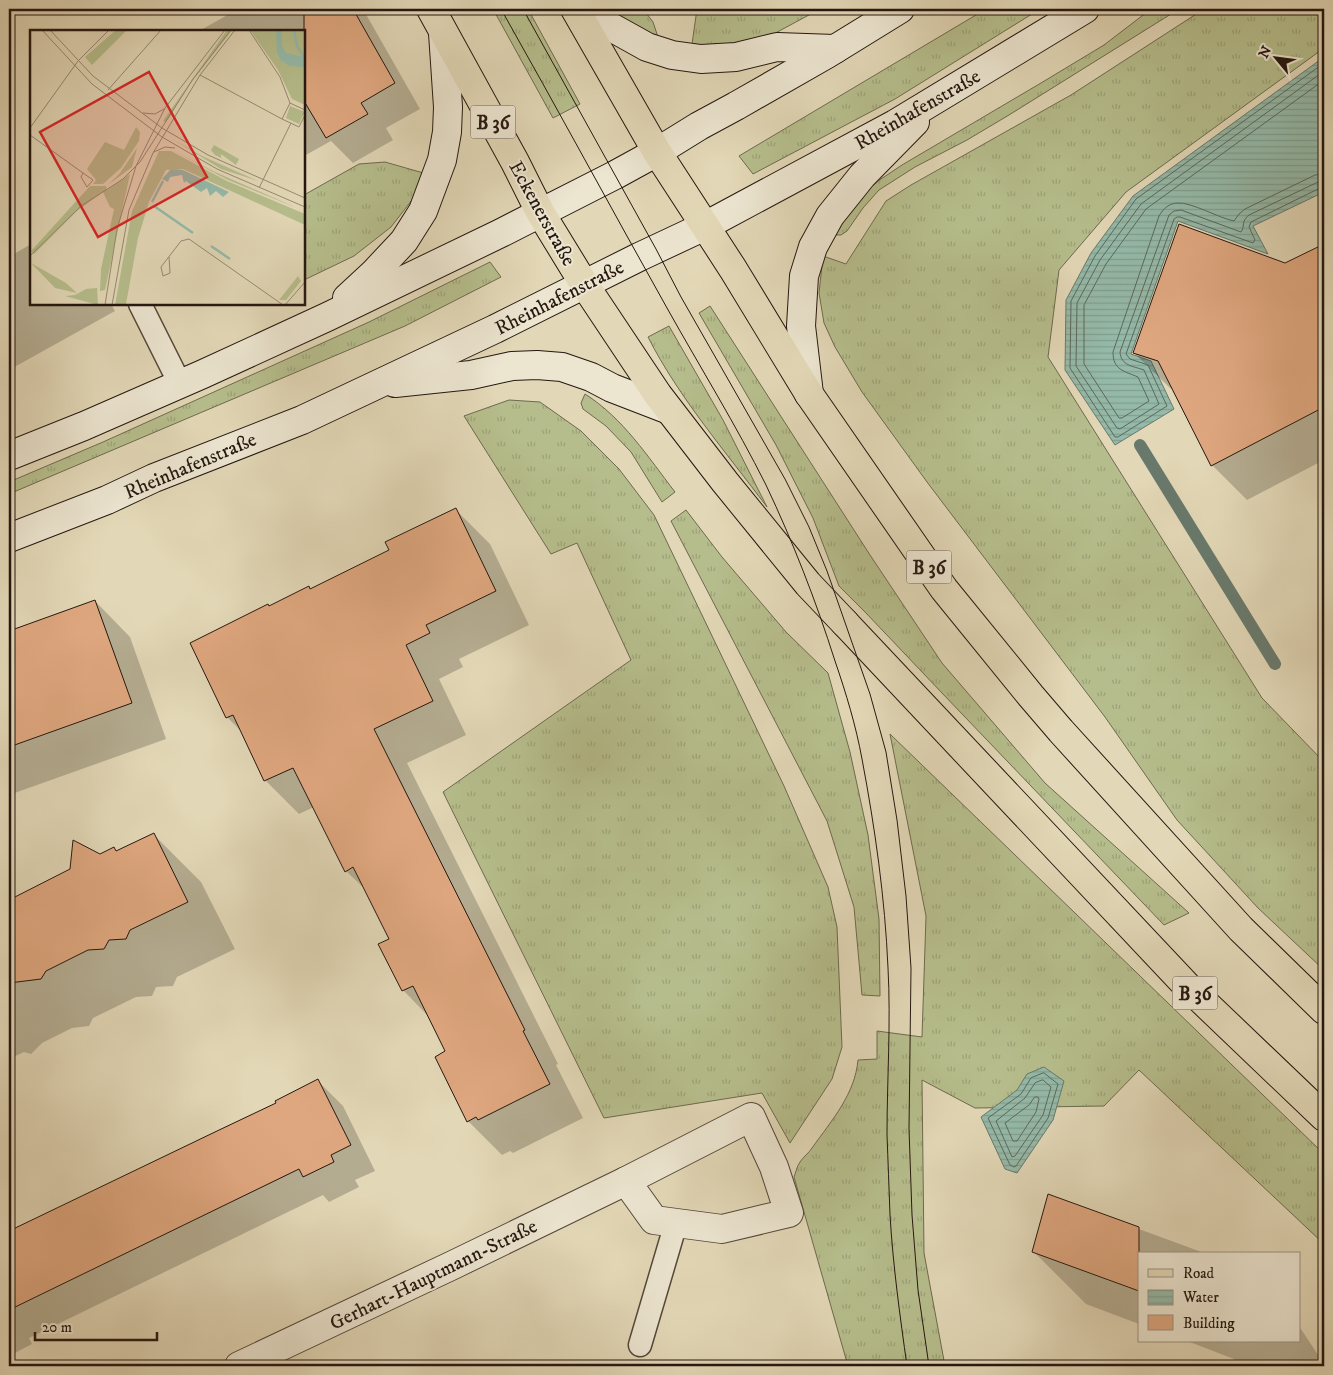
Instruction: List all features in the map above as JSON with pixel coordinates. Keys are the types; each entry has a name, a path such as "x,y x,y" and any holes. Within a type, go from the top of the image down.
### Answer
{"main road":[{"name":"Eckenerstraße","path":"431,9 515,162 540,212 584,284"},
{"name":"B 36","path":"575,9 657,152 733,269 809,394 944,589 1080,753 1241,929 1324,1010"},
{"path":"584,9 647,47 672,55 701,59 736,57 777,47 835,49"},
{"path":"9,456 180,384 327,317 483,242 657,152 835,49 900,9"},
{"name":"Rheinhafenstraße","path":"9,538 302,420 495,329 704,226 895,124 1085,9"},
{"path":"327,317 380,267 404,241 423,212 442,160 447,132 448,107 443,33"},
{"path":"809,394 802,326 804,276 813,246 830,216 862,176 941,96"},
{"name":"B 36","path":"584,284 658,396 808,584 1187,986 1324,1116"},
{"path":"374,386 471,375 512,366 562,367 591,377 612,388 669,410"},
{"name":"Gerhart-Hauptmann-Straße","path":"239,1366 453,1265 752,1117 774,1167 789,1213 722,1229 654,1220 626,1181"}],"lane":[{"path":"140,305 180,384"},
{"path":"640,1345 676,1223"}],"green space":[{"path":"493,9 528,9 580,104 553,118"},
{"path":"610,9 643,9 653,22 658,37 633,26"},
{"path":"697,9 820,9 768,37 723,47 692,44"},
{"path":"986,9 1040,9 895,99 753,174 739,156"},
{"path":"1151,9 1179,9 1009,115 967,140 915,167 879,190 863,208 847,231 841,235 835,235 862,194 878,181 1104,45"},
{"path":"1204,9 1324,9 1324,48 1126,192 1059,270 1048,357 1262,698 1324,762 1324,970 1258,908 1177,820 1105,717 927,482 862,392 835,347 824,323 819,293 823,256 846,264 886,201 1071,95"},
{"path":"385,162 427,174 415,196 391,227 354,256 305,280 305,194 359,164"},
{"path":"490,262 501,277 405,326 9,494 9,482 103,442 369,322"},
{"path":"710,306 870,555 942,663 1045,783 1189,913 1164,925 839,586 813,518 776,445 699,313"},
{"path":"669,326 723,420 767,507 688,403 660,360 648,337"},
{"path":"585,394 623,426 675,492 662,502 631,452 606,426 583,409 581,403"},
{"path":"509,400 540,402 581,431 619,469 654,515 784,786 828,887 837,927 842,1047 832,1079 790,1143 762,1093 604,1118 443,792 631,660 577,543 551,554 464,416"},
{"path":"686,510 722,557 786,632 828,673 850,752 868,835 879,919 880,996 862,995 854,907 827,821 671,521"},
{"path":"890,734 1324,1154 1324,1244 1139,1070 1104,1106 975,1108 922,1080 924,1253 945,1366 848,1366 794,1177 800,1162 811,1150 841,1106 852,1084 858,1060 877,1059 877,1031 922,1037 926,916"}],"water":[{"path":"1324,57 1324,192 1253,226 1268,254 1178,221 1131,354 1151,361 1174,409 1115,445 1065,370 1066,300 1091,253 1133,196"},
{"path":"1044,1067 1064,1081 1053,1120 1017,1173 1005,1169 981,1117 1017,1090 1027,1074"}],"building":[{"path":"304,9 353,9 395,83 361,103 368,114 326,138 305,103"},
{"path":"1179,224 1285,263 1324,244 1324,407 1211,466 1158,361 1133,353"},
{"path":"456,508 496,591 426,625 430,633 406,645 433,701 374,729 525,1030 523,1031 550,1084 478,1120 476,1117 467,1122 435,1057 445,1051 413,986 402,991 378,944 389,939 353,867 345,872 293,768 264,781 233,715 226,718 190,643 268,604 269,606 309,586 310,589 389,550 385,542"},
{"path":"95,600 132,703 9,747 9,631"},
{"path":"154,833 188,902 130,930 126,939 109,940 104,949 88,950 46,971 41,979 9,983 9,900 70,869 73,840 100,854 114,847 116,851"},
{"path":"318,1079 351,1145 331,1155 334,1162 303,1177 299,1169 9,1310 9,1231 276,1103 275,1101"},
{"path":"1048,1194 1139,1227 1138,1291 1032,1252"}],"waterway":[{"path":"1140,445 1275,664"}],"tram line":[{"path":"501,9 766,485 812,594 847,697 857,734 867,785 879,863 887,942 889,989 887,1135 890,1215 899,1310 907,1366"},
{"path":"523,9 681,297 785,479 809,527 827,571 870,694 886,752 897,820 906,896 911,968 909,1129 912,1215 918,1290 929,1366"}]}
